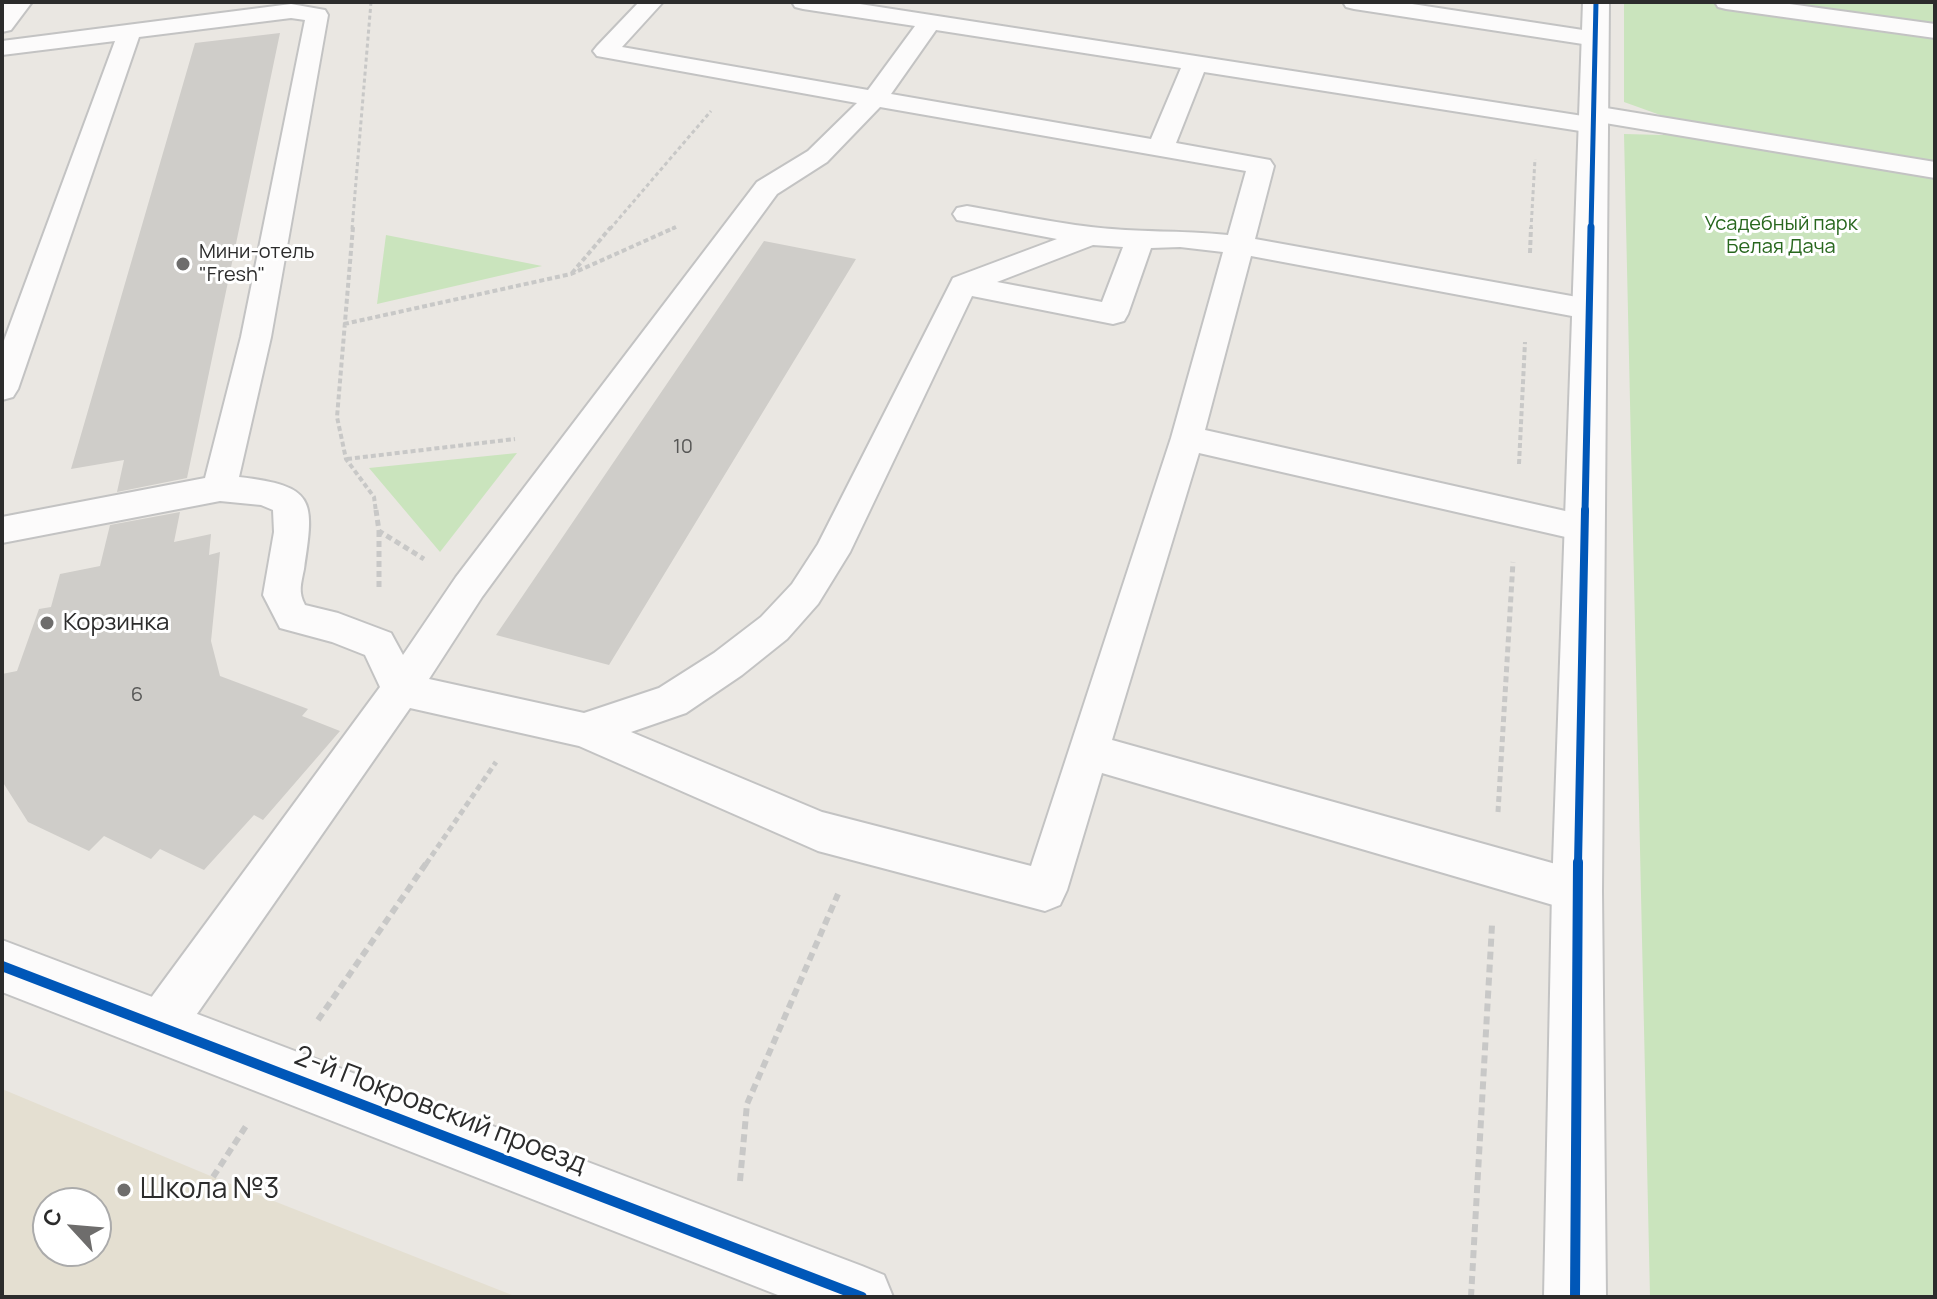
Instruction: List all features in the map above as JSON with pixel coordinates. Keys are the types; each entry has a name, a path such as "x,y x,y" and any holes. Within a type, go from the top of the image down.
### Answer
{"street":[{"path":"2,24 19,2"},
{"path":"1575,1297 1577,891 1596,21"},
{"name":"2-й Покровский проезд","path":"2,966 862,1297"}],"lane":[{"path":"401,689 584,730 818,831 1045,890 1187,438 1237,245 1261,166 605,51 652,2"},
{"path":"803,2 1538,116 1593,119 1935,170"},
{"path":"1354,2 1596,21"},
{"path":"1726,2 1935,31"},
{"path":"2,48 130,31 212,11 291,11 317,15 256,337 220,488"},
{"path":"159,1027 401,689 469,587 767,188 795,175 820,155 876,100 930,21"},
{"path":"2,389 130,31"},
{"path":"1161,147 1196,61"},
{"path":"967,214 1090,236 1140,240 1180,238 1237,245 1588,309"},
{"path":"584,730 672,701 728,664 774,628 805,594 832,552 963,285 1090,236"},
{"path":"963,285 1113,314 1140,240"},
{"path":"1187,438 1583,528"},
{"path":"2,530 220,488 265,493 290,503 292,532 281,595 293,617 338,628 378,644 401,689"},
{"path":"1088,751 1577,891"}],"path":[{"path":"371,2 337,417 346,459 374,497 379,531 469,587"},
{"path":"571,274 742,76"},
{"path":"1471,1297 1538,116"},
{"path":"344,324 571,274 767,188"},
{"path":"346,459 587,430"},
{"path":"734,1248 747,1104 861,842"},
{"path":"213,1177 246,1125"}],"shaded area":[{"name":"Школа №3","path":"2,1089 213,1177 517,1297 2,1297"}],"green space":[{"name":"Усадебный парк Белая Дача","path":"1624,2 1935,2 1935,1297 1650,1297 1624,134 1663,135 1663,116 1624,102"},
{"path":"386,235 542,266 377,304"},
{"path":"517,453 440,552 369,468"}],"building":[{"path":"280,33 187,478 117,492 124,460 71,469 195,43"},
{"path":"764,241 856,259 609,665 496,635"},
{"path":"180,512 174,542 211,534 209,555 220,552 211,641 220,676 308,709 302,716 340,731 263,820 254,815 204,870 160,849 151,859 104,836 89,851 28,822 2,781 2,674 17,671 39,609 51,607 60,574 100,566 110,525"}],"cycle path":[{"path":"1575,1297 1577,891 1596,2"},
{"path":"2,966 862,1297"}],"place":[{"name":"Мини-отель \"Fresh\"","path":"183,264"},
{"name":"Корзинка","path":"47,623"},
{"name":"Школа №3","path":"124,1190"}]}
